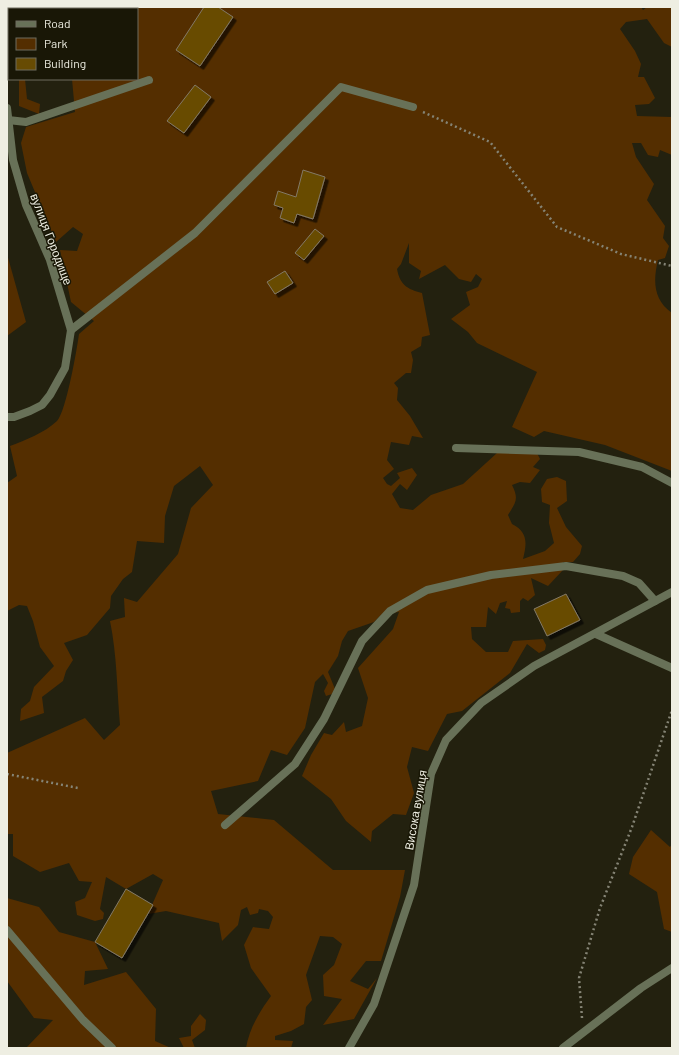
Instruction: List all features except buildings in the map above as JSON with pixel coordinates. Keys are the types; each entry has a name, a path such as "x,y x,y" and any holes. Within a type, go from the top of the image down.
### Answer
{"street":[{"path":"7,9 7,32"},
{"path":"8,120 26,122 149,80"},
{"path":"71,330 195,233 341,87 413,107"},
{"name":"вулиця Городище","path":"7,108 13,160 26,205 50,260 71,330 65,368 50,395 42,405 14,417 7,417"},
{"path":"456,448 579,452 642,467 672,482"},
{"path":"224,825 295,764 324,719 362,641 390,612 427,590 492,575 566,566 624,576 639,583 655,601"},
{"name":"Висока вулиця","path":"349,1048 374,1004 414,885 432,774 446,740 481,703 534,666 672,592"},
{"path":"596,634 672,668"},
{"path":"7,930 83,1020 112,1048"},
{"path":"563,1048 641,988 672,968"}],"path":[{"path":"413,107 490,142 557,227 621,254 672,266"},
{"path":"582,1032 579,978 600,908 632,827 672,710"},
{"path":"7,774 78,788"}],"green space":[{"path":"62,7 641,7 643,10 647,7 672,7 672,47 664,43 647,19 626,22 620,29 635,51 641,64 638,77 644,77 655,98 649,104 635,105 637,116 671,117 672,155 660,150 658,157 648,155 641,143 632,143 636,157 654,184 647,200 665,226 663,238 669,246 665,258 658,260 655,282 661,302 672,313 672,471 605,445 544,431 534,437 512,427 537,372 477,343 468,332 451,319 470,305 466,292 478,287 482,279 476,274 471,282 459,279 445,265 419,279 421,271 409,263 409,243 401,264 397,269 400,279 405,286 422,293 430,335 422,337 421,346 411,352 413,360 411,373 406,373 394,383 398,388 397,400 410,416 423,438 412,436 409,445 391,442 387,460 394,469 383,478 387,484 391,486 400,478 397,473 412,468 417,475 407,490 400,484 392,494 400,508 413,510 431,495 463,484 497,453 537,453 540,459 533,467 540,470 530,483 520,482 512,485 516,500 508,515 512,524 524,534 525,548 523,559 545,551 554,543 549,523 550,505 542,502 541,489 547,479 557,477 566,481 567,501 557,508 566,527 582,546 580,554 573,562 563,562 563,570 548,586 531,578 535,595 528,601 523,598 520,601 520,612 511,613 510,609 505,608 507,601 500,603 496,614 488,607 486,627 471,627 472,639 486,652 508,652 513,641 543,639 546,645 545,650 539,653 527,644 510,673 462,711 447,714 428,751 412,747 407,767 414,793 406,815 393,814 372,831 371,842 346,821 331,799 302,776 311,755 324,733 332,735 344,722 346,732 362,726 368,698 358,668 393,629 399,612 382,614 374,622 348,631 342,641 338,656 328,672 335,689 332,694 326,696 324,691 328,683 323,674 315,682 305,728 287,755 271,750 258,781 211,791 218,814 274,820 333,870 405,870 400,897 381,961 366,961 350,981 368,989 377,978 354,1019 323,1025 342,999 324,996 323,975 334,965 342,944 333,937 320,936 306,975 312,1000 306,1007 304,1024 291,1031 275,1036 275,1040 293,1041 291,1048 246,1048 247,1041 256,1020 271,996 251,968 244,945 253,927 269,929 273,917 268,911 259,909 258,913 250,915 247,907 241,910 238,925 222,941 219,923 166,911 148,914 163,880 153,874 126,889 106,877 100,909 104,913 103,919 95,921 77,915 75,902 85,898 92,882 79,881 69,863 40,872 13,856 13,834 7,834 7,753 85,718 104,740 120,725 115,660 110,621 125,617 124,598 137,602 178,554 191,508 213,485 200,466 174,486 165,516 164,543 137,541 132,572 123,579 111,596 110,608 87,635 64,643 73,660 66,671 63,681 42,697 44,713 20,721 21,709 30,701 34,687 54,666 40,647 27,606 19,605 7,611 7,483 17,476 10,446 41,433 57,421 64,406 74,366 79,334 94,321 71,302 60,250 77,251 83,234 73,227 56,242 27,173 21,143 26,127 75,112 72,80 138,80 138,8"},
{"path":"19,80 25,80 27,99 40,104 39,114 19,106"},
{"path":"7,254 26,322 7,336"},
{"path":"651,830 670,847 672,844 672,932 664,929 657,892 629,874 633,857"},
{"path":"7,898 39,907 59,932 95,942 108,969 85,971 84,985 126,972 156,1009 155,1041 171,1048 26,1048 53,1020 34,1018 7,981"},
{"path":"200,1014 206,1020 205,1030 192,1040 195,1048 184,1048 179,1038 191,1036 191,1026"}]}
